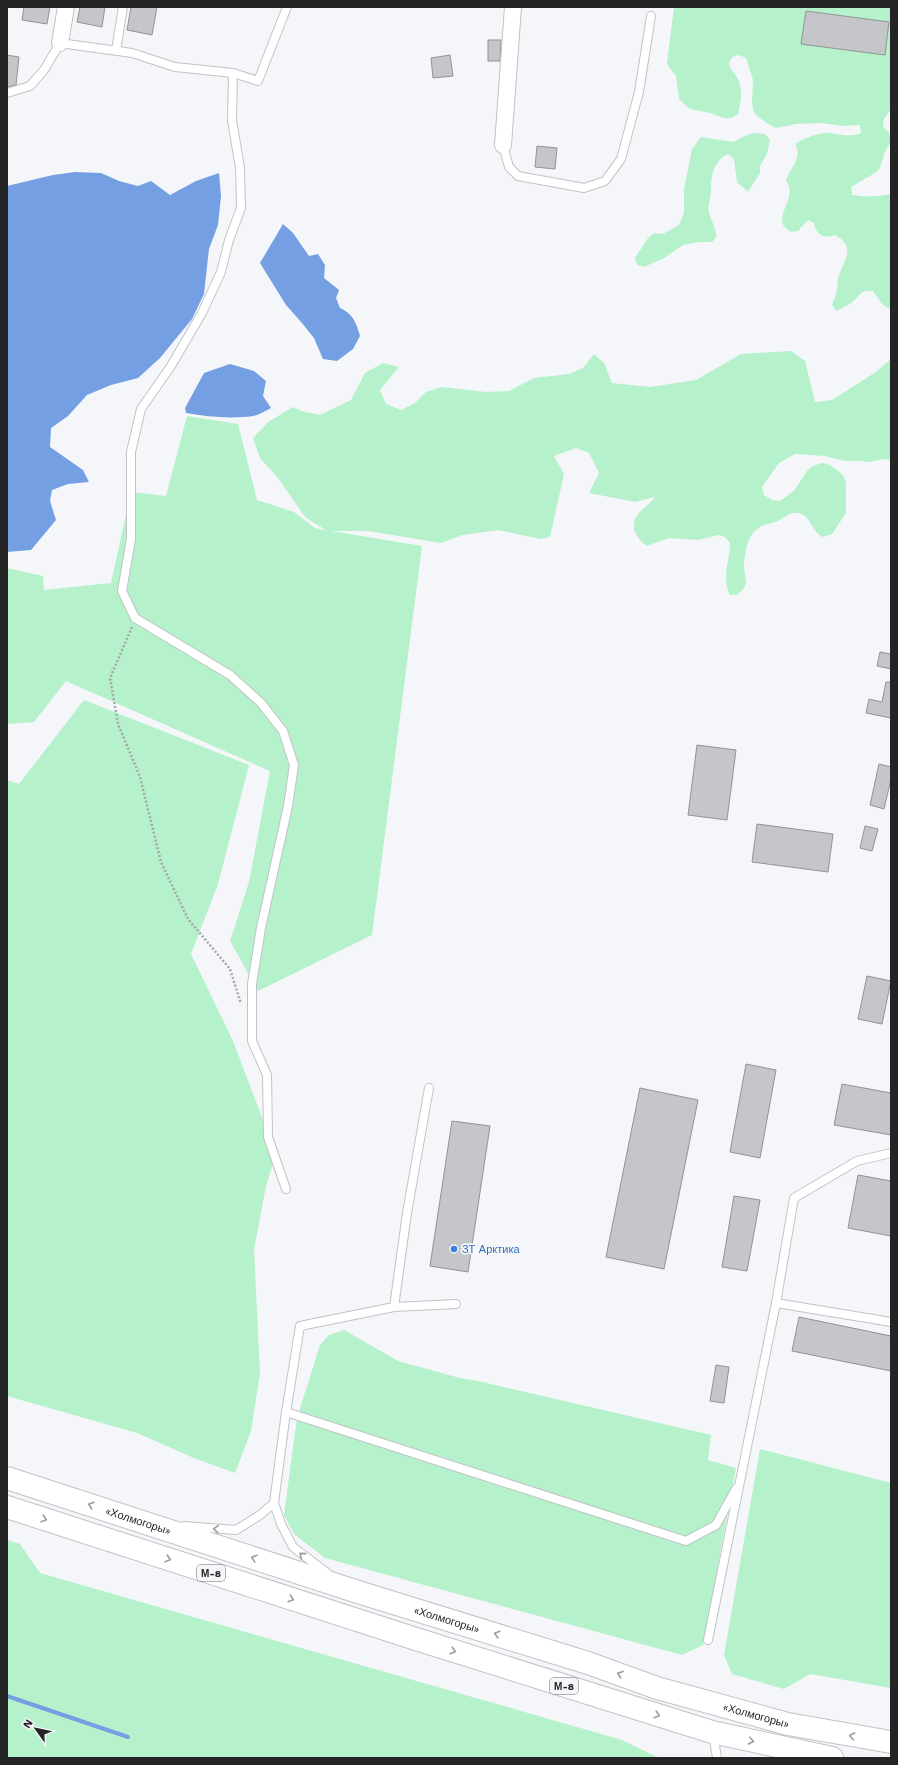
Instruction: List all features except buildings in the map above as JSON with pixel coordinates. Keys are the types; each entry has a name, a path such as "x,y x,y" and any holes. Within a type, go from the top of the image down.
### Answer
{"highway":[{"name":"«Холмогоры»","path":"7,1478 358,1592 588,1663 657,1688 788,1724 891,1742"},
{"name":"М-8","path":"7,1507 416,1639 712,1732 832,1758"}],"street":[{"path":"60,42 66,7"},
{"path":"503,145 513,7"}],"lane":[{"path":"116,50 123,7"},
{"path":"7,93 30,86 44,70 60,42 116,50 175,67 233,73 258,81 287,7"},
{"path":"503,145 509,167 518,176 584,188 605,181 621,159 639,92 651,16"},
{"path":"233,73 232,120 240,168 241,208 229,240 222,272 202,313 171,366 141,409 131,452 131,539 122,591 135,618 230,675 261,703 283,731 294,765 288,806 261,928 252,984 252,1041 267,1075 268,1137 286,1188"},
{"path":"394,1307 407,1213 429,1088"},
{"path":"708,1640 776,1303 794,1198 857,1161 891,1152"},
{"path":"776,1303 891,1322"},
{"path":"358,1592 318,1567 293,1547 280,1524 274,1503 286,1412 300,1326 394,1307 456,1304"},
{"path":"286,1412 686,1541 716,1525 740,1483"},
{"path":"129,1518 190,1527 236,1530 274,1503"},
{"path":"712,1732 718,1758"}],"path":[{"path":"135,618 110,678 118,724 140,777 161,862 188,919 230,969 241,1005"}],"green space":[{"path":"674,7 891,7 891,109 884,119 883,127 889,132 891,141 884,154 880,168 875,173 851,187 852,195 881,196 891,194 891,310 882,304 873,291 865,291 851,303 836,311 832,305 837,292 838,277 846,259 846,244 835,235 821,235 814,223 808,220 798,231 791,232 784,227 782,221 789,195 789,187 786,180 798,154 795,144 820,134 829,133 849,135 861,133 860,125 843,126 821,123 796,124 776,128 770,125 758,117 754,112 752,104 753,80 746,58 739,55 732,57 729,63 731,69 739,80 741,89 738,114 732,118 724,118 710,113 690,109 679,99 676,76 667,64"},
{"path":"749,134 765,134 770,140 767,154 760,166 760,173 748,192 737,182 734,159 728,154 716,165 712,175 711,194 708,208 716,234 716,237 712,242 699,242 683,245 664,258 644,267 637,265 635,258 648,238 654,233 663,234 679,225 684,213 684,190 692,149 701,137 733,142"},
{"path":"791,351 805,361 815,402 832,400 876,372 891,359 891,460 884,459 869,462 846,461 824,456 795,454 779,463 762,487 764,495 772,500 780,501 794,491 807,471 813,466 822,463 830,465 843,475 846,482 846,513 832,534 823,537 816,531 807,518 797,513 791,513 778,521 758,528 750,537 748,542 744,563 746,583 743,590 737,595 730,595 727,589 726,576 730,543 725,537 718,535 698,540 669,538 647,546 637,535 634,522 639,513 655,497 635,502 589,493 599,473 589,453 576,448 554,456 564,474 550,537 540,539 499,530 462,535 441,543 368,531 331,531 422,546 372,935 258,991 230,941 249,882 270,771 66,681 34,722 7,724 7,568 43,576 44,590 111,583 131,492 166,496 187,416 238,424 257,500 294,512 315,528 327,531 305,517 278,478 260,458 253,438 268,422 293,407 301,411 320,415 351,400 365,373 383,363 399,367 380,390 386,404 401,410 415,403 426,392 441,387 486,392 509,391 534,378 569,374 583,368 594,354 604,363 612,383 650,387 696,380 741,354"},
{"path":"84,700 249,765 218,884 191,954 233,1041 276,1154 266,1186 254,1250 260,1373 251,1431 235,1473 194,1458 137,1433 7,1396 7,780 19,784"},
{"path":"344,1330 398,1361 460,1378 711,1435 708,1460 736,1468 703,1645 682,1655 325,1558 294,1534 284,1515 297,1418 320,1345 329,1335"},
{"path":"760,1449 891,1483 891,1688 810,1674 784,1689 732,1674 724,1655"},
{"path":"7,1540 20,1544 40,1573 622,1740 659,1758 7,1758"}],"water":[{"path":"75,172 101,173 119,181 138,186 151,181 170,195 196,181 219,173 221,196 218,225 209,249 204,294 192,319 160,358 138,378 111,385 87,395 68,416 51,428 50,447 83,470 89,482 68,484 52,490 50,501 56,520 31,550 7,552 7,186 53,175"},
{"path":"283,224 293,233 309,256 318,254 325,265 324,278 339,290 336,298 340,308 351,316 357,327 360,336 353,349 337,361 323,359 314,338 286,305 260,263"},
{"path":"230,364 254,371 266,381 263,396 271,408 258,415 245,417 203,416 186,413 185,408 204,373"}],"waterway":[{"path":"7,1696 128,1737"}],"place":[{"name":"ЗТ Арктика","path":"454,1249"}]}
